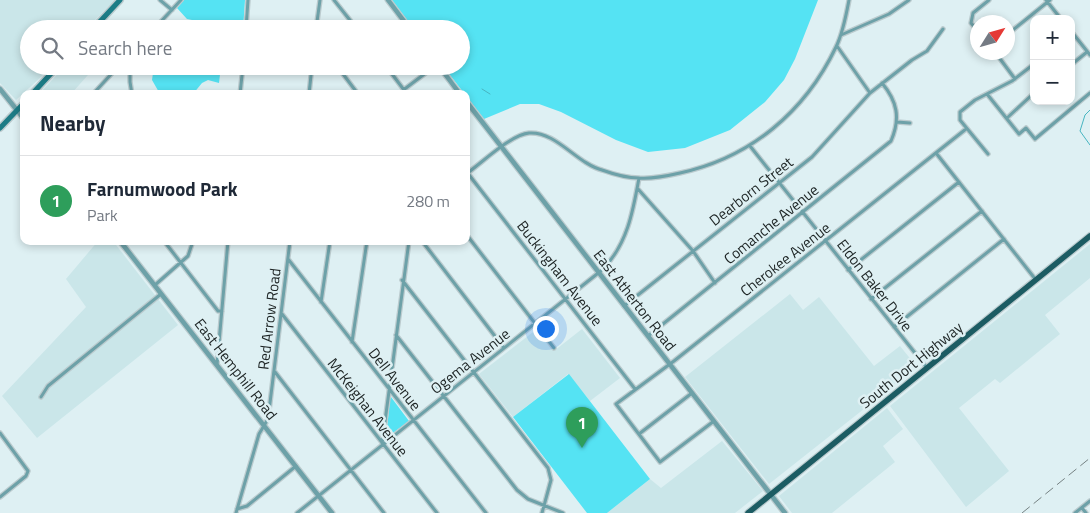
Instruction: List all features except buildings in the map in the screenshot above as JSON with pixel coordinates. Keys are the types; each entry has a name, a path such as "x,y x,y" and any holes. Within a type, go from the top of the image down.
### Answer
{"main road":[{"path":"101,20 120,0"},
{"path":"36,90 50,75"},
{"path":"0,128 20,106"},
{"name":"South Dort Highway","path":"748,513 1090,236"}],"street":[{"path":"160,0 172,10"},
{"path":"164,20 181,0"},
{"path":"247,20 248,0"},
{"path":"317,20 320,0"},
{"path":"334,0 350,20"},
{"path":"388,0 403,20"},
{"path":"470,171 522,135 540,134 560,145 589,166 639,178 672,174 702,167 729,157 750,146 778,126 798,106 815,83 837,46 849,0"},
{"path":"841,35 888,14 909,0"},
{"path":"973,15 989,0"},
{"path":"1015,28 1048,1 1058,15"},
{"name":"Dearborn Street","path":"624,306 812,157 828,142 870,93 927,51 942,29"},
{"path":"1075,36 1089,53 1075,62"},
{"path":"837,46 870,93"},
{"path":"1001,60 1015,78"},
{"path":"988,154 960,120 960,112 975,100 1015,78 1030,67"},
{"path":"97,90 110,75"},
{"path":"131,75 132,90"},
{"path":"240,90 242,75"},
{"path":"309,90 311,75"},
{"path":"344,75 355,90"},
{"path":"393,75 404,89 423,75"},
{"path":"446,75 457,90"},
{"path":"882,83 894,100 897,122 910,123"},
{"path":"0,89 20,114"},
{"path":"987,94 1019,134 1026,128 1035,139 1090,93"},
{"path":"1006,118 1030,97"},
{"name":"East Atherton Road","path":"470,107 785,513"},
{"name":"Comanche Avenue","path":"648,336 892,141 897,122"},
{"name":"Cherokee Avenue","path":"639,434 616,404 826,241 966,129"},
{"name":"Eldon Baker Drive","path":"750,146 927,368"},
{"path":"936,153 1036,280"},
{"name":"Buckingham Avenue","path":"470,177 635,389"},
{"name":"Ogema Avenue","path":"296,513 535,324 611,261 623,241 639,178"},
{"path":"848,270 959,182"},
{"path":"637,189 693,251 715,283"},
{"path":"871,299 982,211"},
{"path":"470,239 554,348"},
{"path":"894,327 1004,240"},
{"name":"East Hemphill Road","path":"123,245 332,513"},
{"path":"167,245 218,311 222,311"},
{"path":"155,285 181,263 191,252 192,245"},
{"path":"217,366 228,245"},
{"name":"Red Arrow Road","path":"237,511 259,434 268,418 290,245"},
{"path":"321,302 329,245"},
{"path":"352,342 366,245"},
{"path":"382,444 402,280 408,245"},
{"path":"425,245 504,348"},
{"name":"Dell Avenue","path":"288,259 486,513"},
{"path":"402,280 548,468 551,480 542,513"},
{"path":"41,397 48,386 161,294"},
{"name":"McKeighan Avenue","path":"281,313 436,513"},
{"path":"396,335 517,490 528,498 563,513"},
{"path":"274,372 384,513"},
{"path":"692,393 639,434 660,462 714,421"},
{"path":"0,433 28,470 26,476 0,497"},
{"path":"237,511 247,506 296,466"},
{"path":"1075,513 1090,501"},
{"path":"1082,508 1086,513"}],"shaded area":[{"path":"0,0 115,0 95,20 20,20 20,75 43,75 27,90 20,90 20,96 16,100 0,83"},
{"path":"184,0 245,0 244,20 192,20 187,19 177,8"},
{"path":"392,0 818,0 795,59 784,80 765,102 730,130 685,148 648,152 616,140 561,112 539,104 520,104 484,119 470,101 470,90 462,90 450,75 470,75 470,20 407,20"},
{"path":"57,75 88,75 75,90 43,90"},
{"path":"153,75 220,75 219,83 208,80 202,83 196,90 158,90 152,80"},
{"path":"1090,244 1090,278 1045,315 1060,334 1000,383 995,379 959,408 1009,471 966,507 890,406"},
{"path":"95,245 116,245 178,325 37,438 2,396 86,307 66,279"},
{"path":"790,294 803,310 819,297 874,366 900,346 917,367 769,484 685,377"},
{"path":"537,329 554,351 582,329 620,378 590,401 568,374 513,417 479,374"},
{"path":"569,374 650,479 607,513 587,513 513,417"},
{"path":"391,397 409,421 386,438 390,399"},
{"path":"887,408 903,429 883,446 895,462 832,513 792,513 779,496"},
{"path":"722,441 763,491 735,513 607,513 650,479 661,488"}],"waterway":[{"path":"482,89 490,94"},
{"path":"1090,110 1085,115 1080,131 1090,145"}],"railway":[{"path":"1022,513 1090,458"}],"place":[{"name":"Farnumwood Park","path":"582,448"}]}
